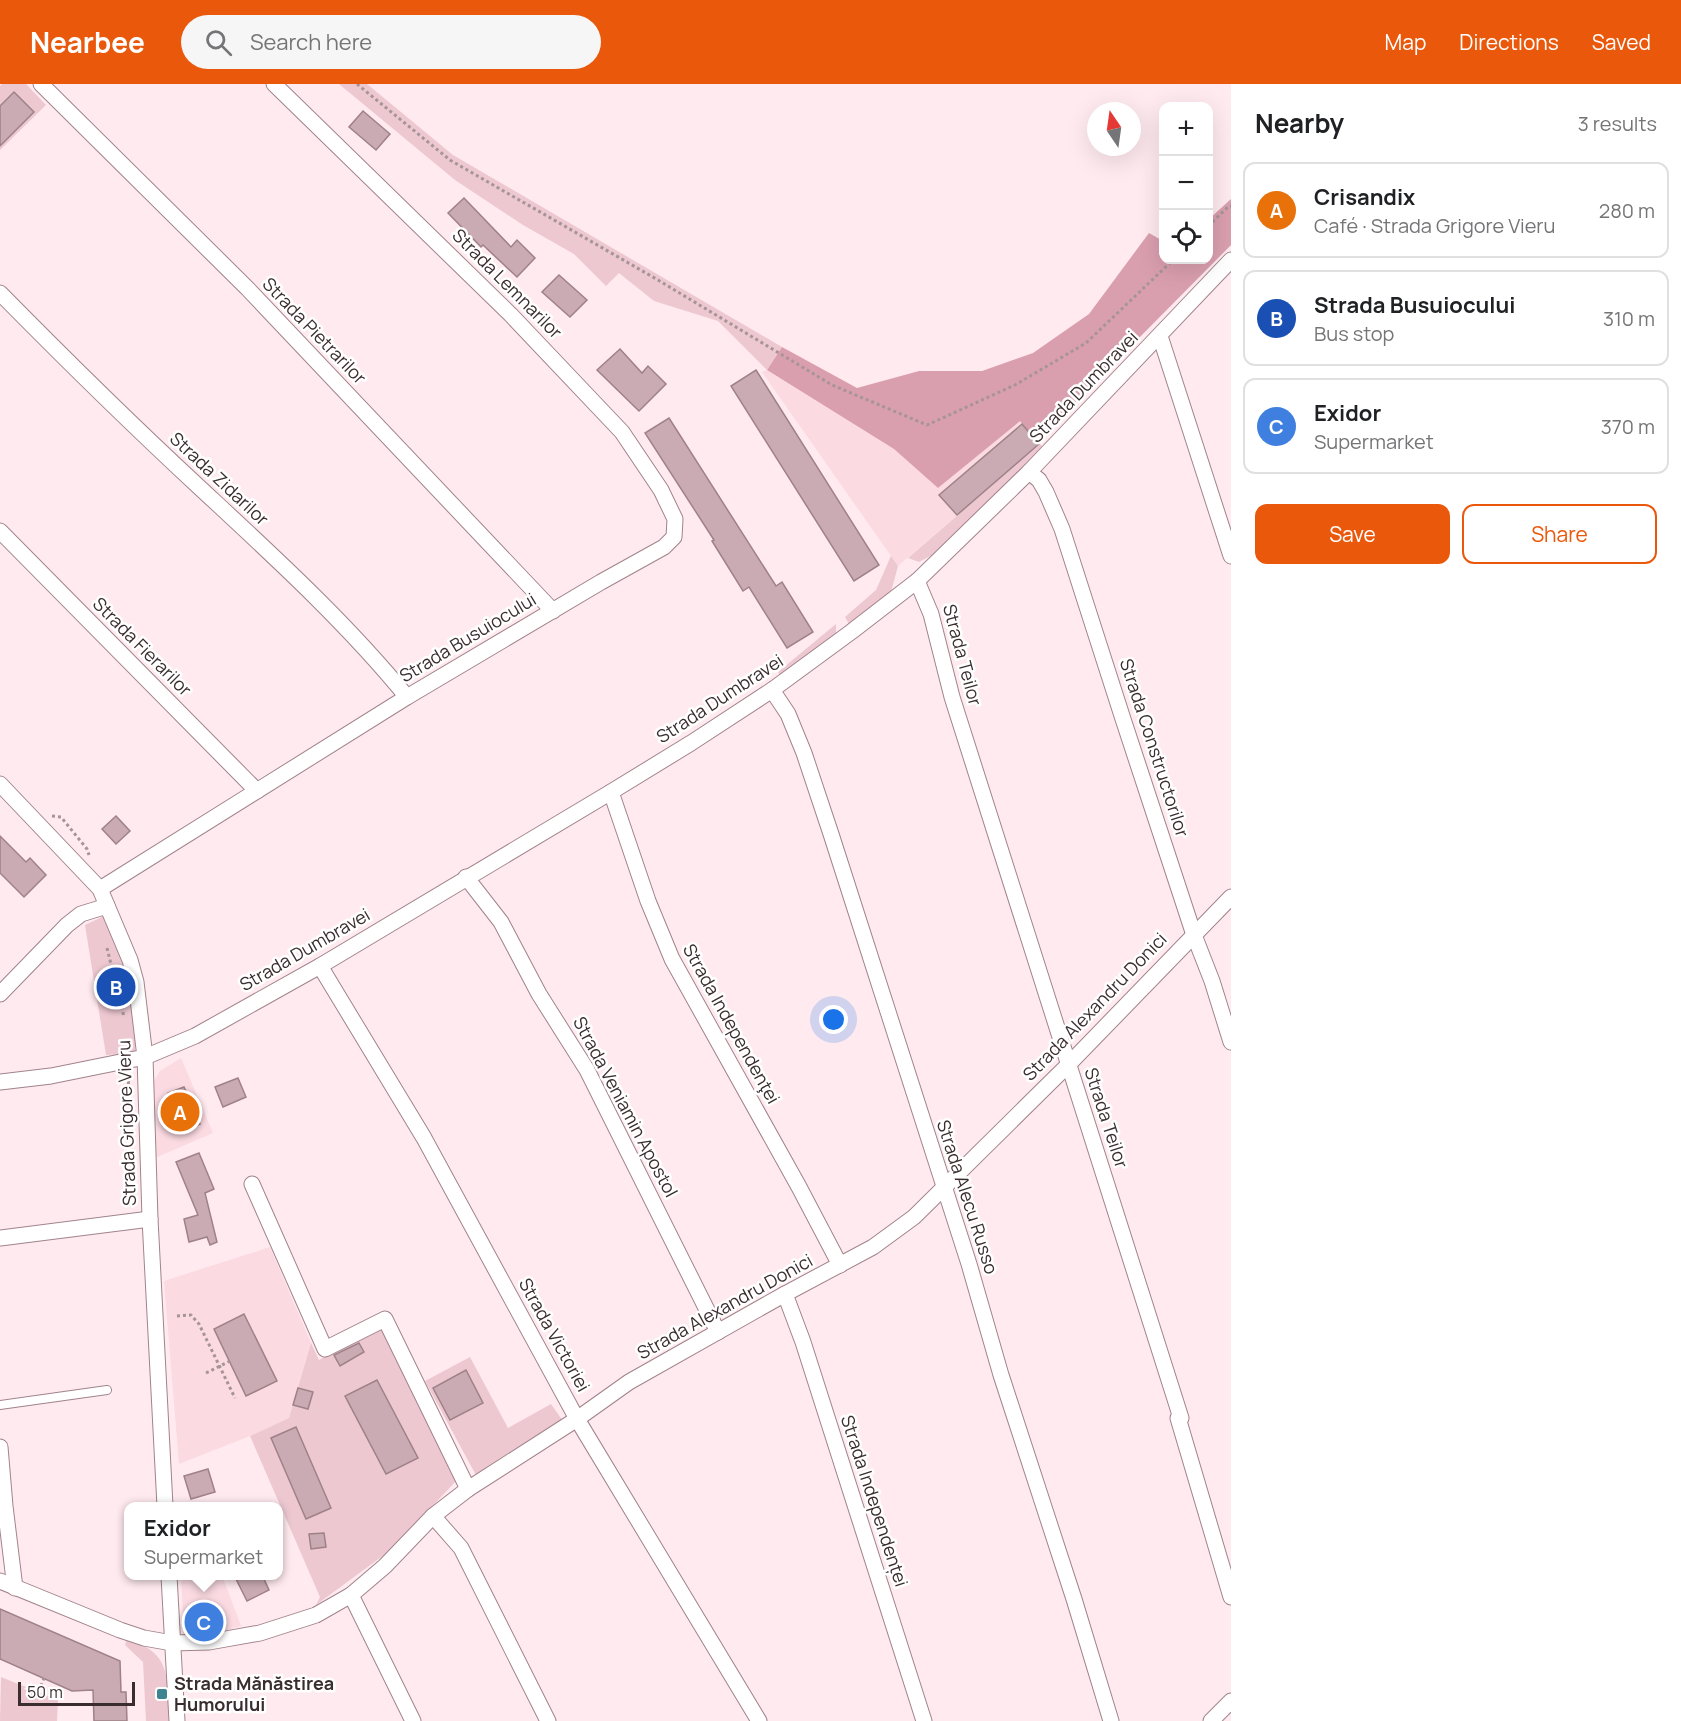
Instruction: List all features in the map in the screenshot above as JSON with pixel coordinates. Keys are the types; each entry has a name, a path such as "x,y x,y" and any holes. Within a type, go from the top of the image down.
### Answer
{"street":[{"name":"Strada Pietrarilor","path":"41,84 248,289 553,611"},
{"name":"Strada Lemnarilor","path":"274,84 519,323 622,432 661,490 675,519 674,537"},
{"name":"Strada Dumbravei","path":"0,1082 51,1076 145,1057 195,1036 320,966 611,792 692,743 772,690 917,581 1029,472 1231,261"},
{"name":"Strada Zidarilor","path":"0,293 136,428 252,536 345,628 378,662 407,697"},
{"path":"1160,336 1231,556"},
{"name":"Strada Constructorilor","path":"1029,472 1039,480 1046,492 1062,530 1231,1042"},
{"name":"Strada Fierarilor","path":"0,531 257,791"},
{"name":"Strada Busuiocului","path":"100,889 407,697 664,547 674,537"},
{"name":"Strada Teilor","path":"917,581 931,614 952,697 1180,1418 1178,1418 1231,1597"},
{"name":"Strada Alecu Russo","path":"772,690 788,714 804,753 969,1264 1001,1375 1111,1721"},
{"name":"Strada Grigore Vieru","path":"0,784 100,889 130,960 136,982 145,1057 150,1219 165,1502"},
{"name":"Strada Independenţei","path":"611,792 648,901 672,959 840,1265"},
{"name":"Strada Veniamin Apostol","path":"466,877 501,922 539,993 587,1070 718,1332"},
{"name":"Strada Alexandru Donici","path":"172,1643 209,1642 261,1633 316,1616 351,1595 385,1566 433,1516 468,1489 630,1382 873,1247 905,1223 943,1187 1068,1064 1231,897"},
{"path":"0,994 67,925 81,914 107,906"},
{"name":"Strada Victoriei","path":"320,966 424,1138 577,1419 759,1721"},
{"path":"252,1184 325,1349 385,1319 468,1489"},
{"path":"0,1239 150,1219"},
{"name":"Strada Independenței","path":"785,1294 803,1342 924,1721"},
{"path":"0,1447 15,1588"},
{"path":"433,1516 461,1548 548,1721"},
{"path":"169,1580 177,1721"},
{"path":"0,1581 120,1630 144,1638 172,1643"},
{"path":"351,1595 413,1721"},
{"path":"1211,1721 1231,1701"}],"lane":[{"path":"0,1405 107,1390"}],"path":[{"path":"357,84 450,160 658,280 832,385 927,425 1015,385 1086,343 1169,264"},
{"path":"1213,222 1231,207"},
{"path":"46,816 61,817 87,849 91,862"},
{"path":"177,1316 191,1315 200,1323 235,1398"},
{"path":"206,1373 230,1361"},
{"path":"41,1686 44,1678"}],"shaded area":[{"path":"2,84 26,84 46,105 0,150 0,86"},
{"path":"339,84 367,84 453,155 782,347 767,370 718,321 654,301 619,273 606,286 574,254 523,225 455,180"},
{"path":"1231,199 1231,245 1213,263 1213,215"},
{"path":"1149,233 1159,239 1159,264 1212,264 1037,441 1020,421 938,488 894,449 767,370 782,347 857,388 919,371 982,371 1033,353 1089,314"},
{"path":"767,370 894,449 938,488 1020,420 1040,444 898,566 762,372"},
{"path":"1040,444 1044,448 934,554 919,562 908,558"},
{"path":"891,556 898,566 891,592 849,624 845,617 876,590"},
{"path":"836,624 836,634 780,675 778,672"},
{"path":"104,916 128,973 135,1011 135,1053 106,1055 85,925"},
{"path":"181,1058 213,1133 155,1158 152,1084 160,1071"},
{"path":"270,1247 311,1343 289,1418 179,1464 164,1281"},
{"path":"382,1326 456,1481 392,1549 316,1605 320,1597 283,1512 283,1502 279,1502 250,1436 289,1418 311,1343 319,1360"},
{"path":"470,1357 508,1428 551,1404 563,1421 477,1477 425,1381","holes":["466,1371 483,1403 450,1420 433,1388"]},
{"path":"181,1580 224,1580 241,1626 216,1633 184,1633"},
{"path":"127,1638 153,1652 163,1666 167,1684 169,1721 146,1721 143,1662 125,1645"},
{"path":"1,1677 58,1700 57,1721 0,1721"}],"building":[{"path":"14,92 34,112 0,146 0,106"},
{"path":"363,111 390,134 376,150 349,127"},
{"path":"464,198 511,247 517,240 535,258 517,277 483,245 481,247 448,213"},
{"path":"559,275 587,300 570,317 542,292"},
{"path":"620,349 642,373 648,366 666,384 639,411 597,370"},
{"path":"756,370 879,565 854,581 731,386"},
{"path":"669,418 776,586 782,582 813,632 787,648 749,587 743,591 712,541 714,540 645,433"},
{"path":"1022,424 1039,444 957,515 939,495"},
{"path":"116,816 130,831 116,844 102,829"},
{"path":"0,836 26,862 30,858 46,875 24,897 0,873"},
{"path":"238,1078 246,1097 223,1107 215,1087"},
{"path":"184,1087 200,1124 184,1130 178,1127 177,1123 172,1123 165,1110 168,1093"},
{"path":"199,1153 214,1189 205,1193 217,1242 210,1245 207,1237 189,1242 184,1219 198,1215 176,1162"},
{"path":"244,1314 277,1381 246,1396 214,1329"},
{"path":"359,1343 364,1352 340,1366 334,1355"},
{"path":"466,1370 483,1403 450,1420 433,1388"},
{"path":"377,1380 418,1458 386,1474 345,1396"},
{"path":"298,1388 313,1392 308,1409 293,1405"},
{"path":"296,1427 331,1508 306,1519 271,1438"},
{"path":"208,1469 215,1492 191,1499 184,1476"},
{"path":"324,1533 326,1547 311,1549 309,1534"},
{"path":"236,1580 264,1580 269,1590 247,1601"},
{"path":"0,1609 120,1661 121,1692 126,1692 127,1721 94,1721 93,1690 72,1691 0,1659"},
{"path":"215,1615 216,1628 192,1630 191,1617"}],"place":[{"name":"Strada Busuiocului","path":"116,987"},
{"name":"Crisandix","path":"180,1112"},
{"name":"Exidor","path":"204,1622"},
{"name":"Strada Mănăstirea Humorului","path":"162,1694"}]}
